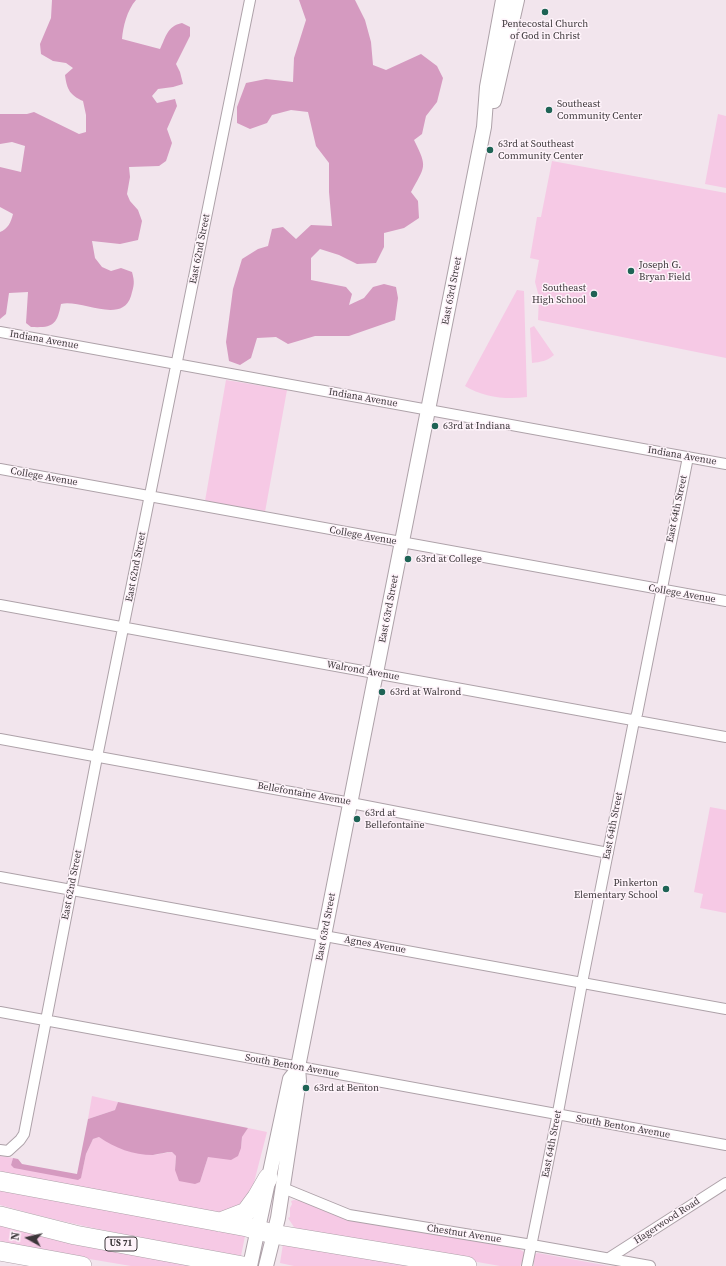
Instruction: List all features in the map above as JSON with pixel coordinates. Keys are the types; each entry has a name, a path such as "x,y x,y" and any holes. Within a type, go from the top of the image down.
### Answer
{"highway":[{"path":"0,1181 265,1231 467,1266"},
{"path":"220,1222 246,1212 257,1197 276,1183"},
{"name":"US 71","path":"0,1216 75,1235 243,1266"},
{"path":"0,1251 82,1266"}],"main road":[{"name":"East 63rd Street","path":"267,1259 265,1231 276,1183 290,1079 298,1067 403,543 484,127 488,87 503,0"},
{"name":"East 63rd Street","path":"484,127 491,111 517,0"},
{"name":"East 63rd Street","path":"250,1266 253,1250 265,1231"}],"street":[{"name":"East 62nd Street","path":"0,1150 8,1150 17,1143 24,1134 97,757 250,0"},
{"name":"Indiana Avenue","path":"0,332 726,464"},
{"name":"East 64th Street","path":"527,1266 558,1115 582,983 634,721 637,714 688,457"},
{"name":"College Avenue","path":"0,469 726,602"},
{"name":"Walrond Avenue","path":"0,605 726,737"},
{"name":"Bellefontaine Avenue","path":"0,739 351,803 608,853"},
{"name":"Agnes Avenue","path":"0,878 726,1009"},
{"name":"South Benton Avenue","path":"0,1012 726,1146"},
{"name":"Chestnut Avenue","path":"276,1183 349,1215 650,1266"},
{"name":"Hagerwood Road","path":"609,1258 726,1183"}],"shaded area":[{"path":"52,0 136,0 126,19 122,39 160,49 170,29 177,24 182,23 190,27 190,36 176,64 183,84 158,89 152,96 157,103 175,99 177,106 167,129 172,143 166,161 159,166 129,167 130,177 127,194 130,201 138,210 142,221 138,240 120,244 92,241 95,258 102,267 111,271 121,268 132,272 134,284 131,296 126,304 119,309 110,310 69,303 61,304 58,317 53,324 44,327 31,327 26,323 28,292 9,293 6,314 0,319 0,232 9,225 13,214 0,207 0,167 21,172 25,146 12,142 0,144 0,114 27,114 34,112 79,134 86,132 86,115 83,101 72,94 68,88 66,80 65,75 73,68 66,63 53,61 41,54 40,44 51,18"},
{"path":"299,0 355,0 365,20 371,42 373,65 386,70 421,54 437,66 443,78 437,102 426,116 422,134 414,140 423,162 422,172 411,192 418,201 419,218 404,228 384,233 384,247 376,263 357,264 339,255 320,249 311,258 311,280 346,287 352,294 349,305 364,298 373,287 384,284 396,287 398,298 395,320 349,336 315,336 288,344 276,337 257,338 251,358 240,365 229,361 226,342 233,289 242,259 258,249 268,246 272,229 283,227 296,239 311,225 332,226 329,192 329,163 316,146 308,112 291,110 272,115 267,123 250,129 237,123 237,107 246,83 266,79 293,82 294,58 306,20"},
{"path":"718,114 726,116 726,188 705,184"},
{"name":"Joseph G. Bryan Field","path":"552,161 726,193 726,358 538,320 539,297 535,282 539,260 530,258 537,217 541,217"},
{"path":"517,290 524,291 527,397 503,398 479,393 465,386"},
{"path":"534,326 554,355 544,361 532,363 530,328"},
{"path":"226,380 287,390 265,512 205,501"},
{"path":"710,807 726,810 726,913 700,908 703,894 694,892"},
{"path":"92,1096 118,1102 115,1110 88,1119"},
{"path":"118,1102 248,1128 242,1137 241,1148 238,1156 231,1160 208,1157 200,1182 195,1184 179,1181 175,1170 176,1156 172,1152 153,1155 138,1154 118,1148 99,1137 93,1139 86,1154 81,1178 78,1180 14,1168 11,1165 13,1158 18,1159 22,1164 77,1174 88,1119 115,1110"},
{"path":"248,1128 267,1132 251,1194 247,1200 229,1214 0,1176 0,1156 13,1158 11,1165 81,1177 86,1154 93,1139 99,1137 153,1155 172,1152 176,1156 175,1170 200,1182 208,1157 241,1148 242,1137"},
{"path":"0,1187 245,1236 241,1256 60,1221 0,1205"},
{"path":"291,1201 302,1201 345,1218 519,1249 524,1252 524,1258 520,1266 500,1266 302,1231 294,1227 288,1218 290,1217"},
{"path":"0,1223 199,1266 131,1266 0,1244"},
{"path":"283,1244 431,1266 294,1266 280,1263"},
{"path":"538,1253 609,1266 534,1266 534,1256"}],"place":[{"name":"Pentecostal Church of God in Christ","path":"545,12"},
{"name":"Southeast Community Center","path":"549,110"},
{"name":"63rd at Southeast Community Center","path":"490,150"},
{"name":"Joseph G. Bryan Field","path":"631,271"},
{"name":"Southeast High School","path":"594,294"},
{"name":"63rd at Indiana","path":"435,426"},
{"name":"63rd at College","path":"408,559"},
{"name":"63rd at Walrond","path":"382,692"},
{"name":"63rd at Bellefontaine","path":"357,819"},
{"name":"Pinkerton Elementary School","path":"666,889"},
{"name":"63rd at Benton","path":"306,1088"}]}
